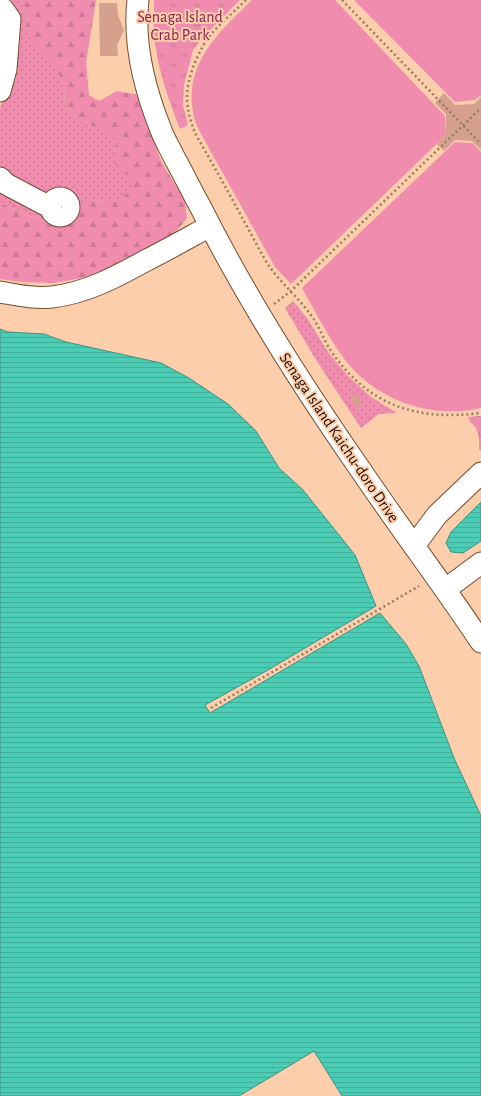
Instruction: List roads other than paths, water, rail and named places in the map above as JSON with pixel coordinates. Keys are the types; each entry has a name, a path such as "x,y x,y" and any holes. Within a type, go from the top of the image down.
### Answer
{"street":[{"name":"Senaga Island Kaichu-doro Drive","path":"138,0 137,13 139,51 148,93 161,131 210,226 258,313 288,360 359,468 446,589 481,642"},
{"path":"0,91 6,69 10,20 3,9"},
{"path":"0,178 6,184 44,204 51,205"},
{"path":"0,292 37,297 50,297 68,295 86,290 117,276 210,226"},
{"path":"414,546 437,515 481,473"},
{"path":"446,589 481,563"}],"water":[{"path":"0,329 8,332 44,334 66,342 161,363 189,378 228,404 256,431 279,468 303,490 355,555 376,606 268,670 205,705 210,713 380,613 406,644 419,666 454,758 481,816 481,1096 342,1096 314,1051 239,1096 0,1096"},
{"path":"481,502 481,541 463,553 451,552 446,543 451,532"}],"park label":[{"name":"Senaga Island Crab Park","path":"180,25"}]}
